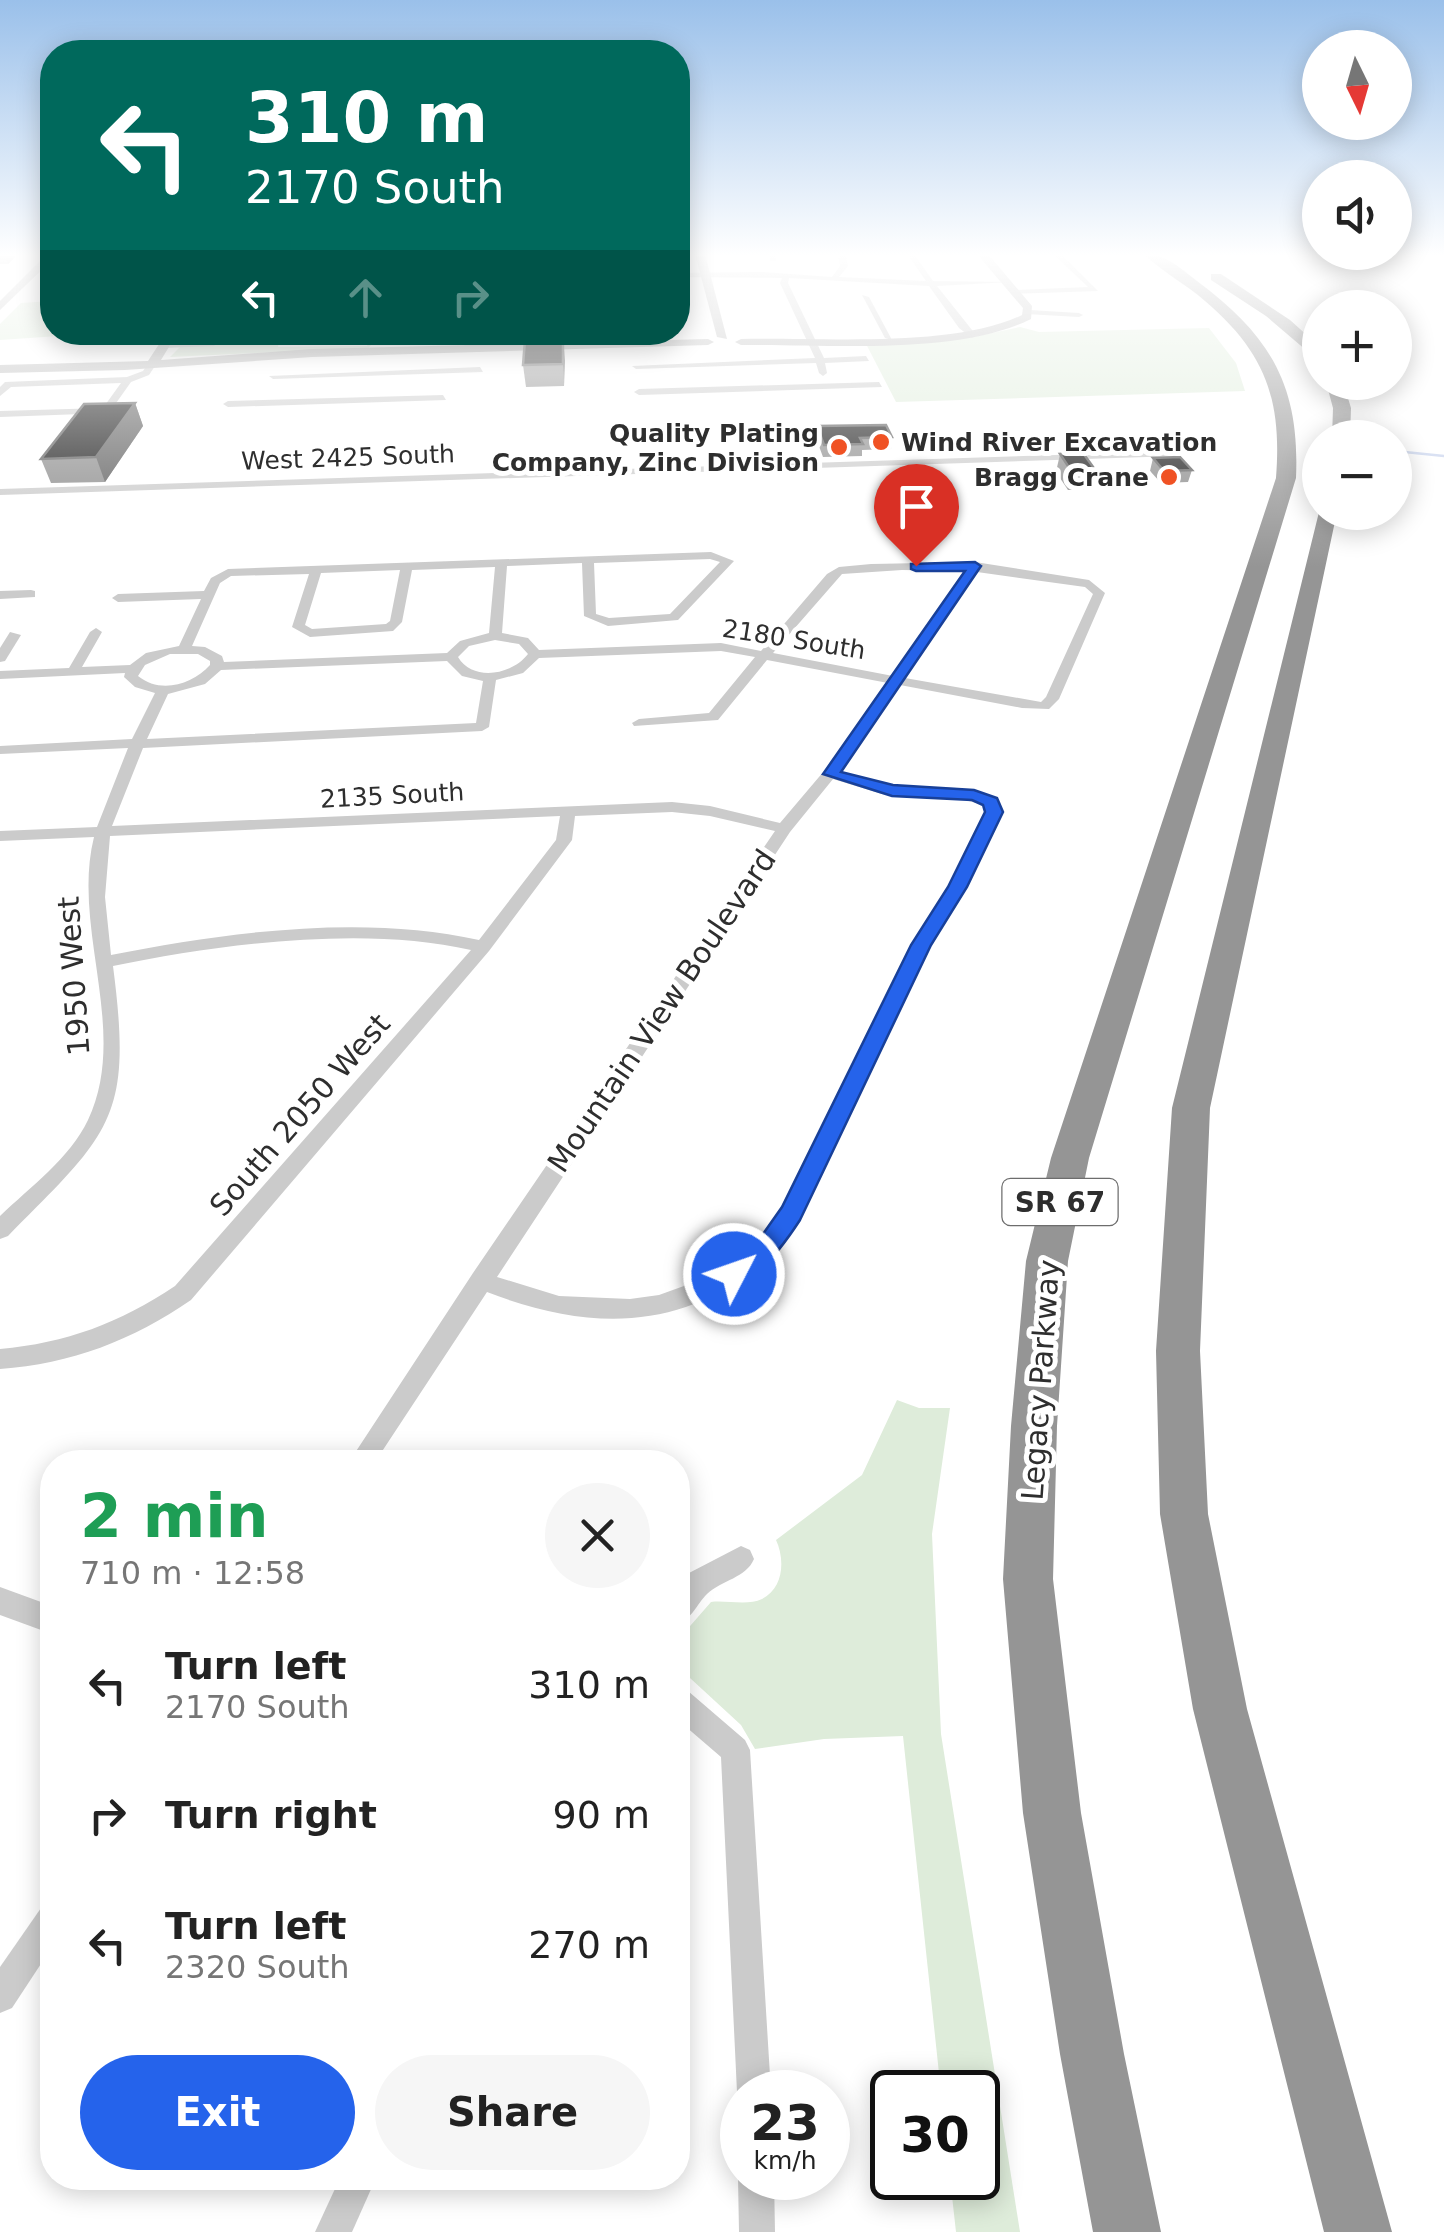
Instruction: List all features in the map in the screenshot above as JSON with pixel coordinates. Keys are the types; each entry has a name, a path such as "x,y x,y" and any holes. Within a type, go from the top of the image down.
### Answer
{"highway":[{"name":"Legacy Parkway","path":"1127,2232 1092,2054 1052,1814 1028,1579 1034,1426 1047,1260 1070,1158 1286,478 1290,438 1279,384 1265,358"},
{"path":"1322,530 1191,1108 1178,1351 1184,1514 1220,1709 1358,2232"}],"street":[{"path":"0,393 8,384 128,380 146,373 156,358"},
{"path":"0,367 232,358"},
{"path":"258,404 282,358"},
{"path":"373,373 378,358"},
{"path":"730,358 731,363"},
{"path":"815,358 828,386"},
{"path":"636,366 866,359"},
{"path":"670,365 675,391"},
{"path":"273,376 480,370"},
{"path":"228,404 442,404 448,371"},
{"path":"106,411 128,380"},
{"path":"51,413 76,382"},
{"path":"639,392 880,385"},
{"path":"0,414 119,410"},
{"name":"West 2425 South","path":"0,492 1178,453"},
{"path":"185,648 216,578 224,574 408,566 588,560 722,556 728,561 674,617 595,620 590,616 588,560"},
{"path":"495,636 500,563"},
{"path":"316,570 299,622 302,631 389,628 396,622 408,566"},
{"path":"639,723 712,717 840,571 975,566"},
{"name":"2180 South","path":"535,654 721,648 1044,706 1060,681 1099,593 1096,588 975,566"},
{"name":"Mountain View Boulevard","path":"368,1450 784,829 831,774 975,566"},
{"path":"0,595 31,594"},
{"path":"118,598 209,594"},
{"path":"644,620 646,650"},
{"path":"73,672 96,632"},
{"path":"0,658 15,635"},
{"path":"132,670 136,684 163,690 204,680 218,666 451,657 465,642 495,636 523,640 535,654 522,668 490,676 462,672 451,657"},
{"path":"0,675 132,670 153,655 185,648 211,653 218,666"},
{"path":"0,750 482,728 490,676"},
{"name":"1950 West","path":"0,1230 79,1148 105,1106 111,1062 96,872 104,831 163,690"},
{"path":"481,1280 545,1303 592,1310 669,1302 720,1282 761,1253 791,1213 921,945 958,887 992,817 991,802 956,792 882,789 831,774"},
{"name":"2135 South","path":"0,836 685,808 784,829"},
{"name":"South 2050 West","path":"0,1359 38,1356 100,1339 141,1321 184,1293 484,947 564,840 568,812"},
{"path":"103,962 204,942 388,932 428,934 484,947"},
{"path":"690,1595 700,1583 741,1559"},
{"path":"0,1601 40,1616"},
{"path":"690,1711 735,1750 753,2070"},
{"path":"0,1996 40,1937"},
{"path":"333,2232 352,2190"},
{"path":"756,2200 757,2232"}],"green space":[{"path":"873,358 1232,358 1245,391 896,402"},
{"path":"897,1400 919,1408 950,1408 932,1534 941,1734 994,2070 939,2070 903,1736 824,1739 755,1749 741,1725 690,1678 690,1626 711,1602 756,1601 775,1588 781,1564 776,1540 862,1475"},
{"path":"1000,2106 1020,2232 956,2232 952,2200 1000,2200"}],"building":[{"path":"524,358 563,358 563,364 523,365"},
{"path":"135,403 96,457 41,459 84,404"},
{"path":"886,425 892,437 860,438 863,444 824,445 817,426"},
{"path":"1083,453 1096,471 1072,472 1060,454"},
{"path":"1180,457 1192,470 1164,471 1153,458"}],"waterway":[{"path":"1412,453 1444,456"}],"place":[{"name":"Wind River Excavation","path":"881,442"},
{"name":"Quality Plating Company, Zinc Division","path":"839,447"},
{"name":"Bragg Crane","path":"1169,477"}],"route":[{"path":"734,1274 772,1242 791,1213 921,945 958,887 994,812 991,802 974,795 892,790 831,774 975,566 916,566"}]}
